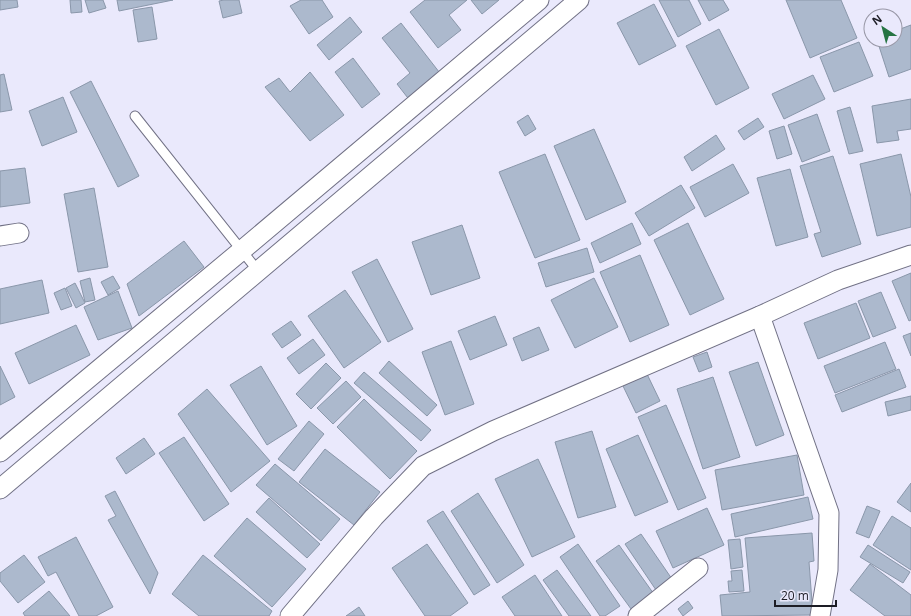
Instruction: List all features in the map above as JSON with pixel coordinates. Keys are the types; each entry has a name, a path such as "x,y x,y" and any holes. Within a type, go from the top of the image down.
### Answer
{"street":[{"path":"0,452 242,251 539,0"},
{"path":"0,489 579,0"},
{"path":"0,236 19,233"},
{"path":"290,616 374,517 423,466 492,431 760,316 838,280 911,255"},
{"path":"176,305 194,326"},
{"path":"760,316 829,513 828,570 820,616"},
{"path":"638,616 698,568"}],"lane":[{"path":"135,116 258,271"}],"building":[{"path":"0,0 17,0 18,7 0,10"},
{"path":"70,0 81,0 82,12 71,13"},
{"path":"85,0 103,0 106,8 89,13"},
{"path":"117,0 173,0 119,11"},
{"path":"239,0 242,13 223,18 219,1"},
{"path":"301,0 322,0 333,17 309,34 290,6"},
{"path":"425,0 467,0 449,15 461,30 438,48 410,12"},
{"path":"471,0 499,0 482,14"},
{"path":"659,0 689,0 701,24 678,37"},
{"path":"698,0 723,0 729,10 709,21"},
{"path":"786,0 841,0 857,38 810,58"},
{"path":"654,4 676,46 639,65 617,23"},
{"path":"152,7 157,39 138,42 133,10"},
{"path":"350,17 362,32 329,60 317,45"},
{"path":"401,23 443,77 411,102 397,84 410,73 382,38"},
{"path":"911,25 911,69 889,77 880,48 903,48 903,28"},
{"path":"719,29 749,88 716,105 686,46"},
{"path":"859,42 873,76 834,92 820,57"},
{"path":"353,58 380,94 362,108 335,72"},
{"path":"310,72 344,115 310,141 265,87 279,78 290,92"},
{"path":"4,74 12,110 0,112 0,75"},
{"path":"813,75 825,99 784,119 772,94"},
{"path":"91,81 139,176 118,187 70,92"},
{"path":"63,97 77,132 42,146 29,111"},
{"path":"911,99 911,129 897,131 899,140 877,143 872,106"},
{"path":"850,107 863,151 849,154 837,111"},
{"path":"817,114 830,151 802,162 788,125"},
{"path":"528,115 536,129 525,136 517,122"},
{"path":"758,118 764,127 744,140 738,131"},
{"path":"784,126 792,154 777,159 769,131"},
{"path":"594,129 626,202 586,220 554,146"},
{"path":"716,135 725,149 692,171 684,157"},
{"path":"545,154 580,240 535,258 499,172"},
{"path":"901,154 911,197 911,227 877,236 860,164"},
{"path":"833,156 861,244 822,257 814,234 821,232 800,166"},
{"path":"733,164 749,193 705,217 690,187"},
{"path":"25,168 30,203 0,207 0,171"},
{"path":"790,169 808,237 776,246 757,178"},
{"path":"681,185 695,208 649,236 635,213"},
{"path":"94,188 108,267 78,272 64,194"},
{"path":"632,223 641,244 600,263 591,243"},
{"path":"688,223 724,299 690,315 654,240"},
{"path":"462,225 480,278 431,295 412,242"},
{"path":"184,241 204,267 139,316 127,284"},
{"path":"587,248 594,272 546,287 538,263"},
{"path":"640,255 669,325 630,342 600,272"},
{"path":"377,259 413,329 388,342 352,272"},
{"path":"911,273 911,320 909,321 892,281"},
{"path":"113,276 120,288 108,295 101,282"},
{"path":"90,278 95,300 85,302 80,281"},
{"path":"594,278 618,327 575,348 551,300"},
{"path":"42,280 49,313 0,324 0,289"},
{"path":"75,283 85,303 76,308 66,288"},
{"path":"65,288 72,306 61,310 54,293"},
{"path":"345,290 381,342 344,368 308,316"},
{"path":"118,291 132,328 98,340 84,307"},
{"path":"881,292 896,328 873,337 858,301"},
{"path":"856,303 870,338 818,359 804,323"},
{"path":"495,316 507,345 470,360 458,331"},
{"path":"291,321 301,335 282,348 272,334"},
{"path":"76,325 90,355 29,384 15,353"},
{"path":"539,327 549,350 522,361 513,338"},
{"path":"911,333 911,356 903,336"},
{"path":"313,339 325,355 299,374 287,358"},
{"path":"451,341 474,404 445,415 422,352"},
{"path":"885,342 896,369 835,393 824,366"},
{"path":"707,352 712,367 699,372 693,357"},
{"path":"389,361 437,405 427,416 379,373"},
{"path":"758,362 784,435 756,446 729,372"},
{"path":"326,363 341,378 311,409 296,394"},
{"path":"0,366 15,397 0,405"},
{"path":"261,366 297,426 267,445 230,385"},
{"path":"899,369 906,387 842,412 835,395"},
{"path":"364,372 431,430 421,441 354,383"},
{"path":"647,374 660,401 636,413 623,386"},
{"path":"713,377 740,457 703,469 677,389"},
{"path":"346,381 361,397 333,424 317,408"},
{"path":"207,389 270,461 231,492 178,414"},
{"path":"911,396 911,410 888,416 885,402"},
{"path":"364,399 417,451 390,479 337,427"},
{"path":"666,405 706,498 678,510 638,417"},
{"path":"309,421 324,434 294,471 278,459"},
{"path":"592,431 616,507 578,518 555,442"},
{"path":"638,435 668,502 635,516 606,449"},
{"path":"184,437 229,504 204,521 159,453"},
{"path":"144,438 155,454 126,474 116,458"},
{"path":"325,449 380,492 354,525 299,482"},
{"path":"797,455 804,495 722,510 715,470"},
{"path":"538,459 575,537 532,557 495,479"},
{"path":"275,464 340,519 321,541 256,485"},
{"path":"911,483 911,512 897,502"},
{"path":"115,491 158,573 150,594 108,520 116,516 105,496"},
{"path":"478,493 524,565 497,583 451,511"},
{"path":"808,497 813,519 735,537 731,514"},
{"path":"269,498 320,544 307,558 256,512"},
{"path":"867,506 880,511 869,538 856,533"},
{"path":"707,508 724,545 673,568 656,531"},
{"path":"443,511 490,585 474,595 427,521"},
{"path":"892,516 911,528 911,570 873,545"},
{"path":"247,518 306,569 272,607 214,556"},
{"path":"812,533 814,561 809,562 813,615 722,616 720,595 750,592 745,538"},
{"path":"641,534 672,579 656,590 625,544"},
{"path":"76,537 113,607 96,616 79,616 56,572 48,576 38,557"},
{"path":"740,539 743,567 731,569 728,540"},
{"path":"427,544 468,603 450,616 425,616 392,568"},
{"path":"578,544 620,606 605,616 600,616 560,557"},
{"path":"619,545 656,597 634,613 596,561"},
{"path":"868,545 910,572 903,583 860,557"},
{"path":"24,555 45,582 18,603 0,581 0,573"},
{"path":"203,555 272,611 269,616 199,616 172,594"},
{"path":"870,564 911,595 911,616 885,616 850,590"},
{"path":"557,570 591,616 569,616 543,580"},
{"path":"742,570 744,591 729,592 728,581 732,581 731,571"},
{"path":"535,575 562,616 515,616 502,597"},
{"path":"49,591 70,616 25,616 23,613"},
{"path":"688,601 693,608 683,616 678,609"},
{"path":"359,607 365,616 346,616"}]}
